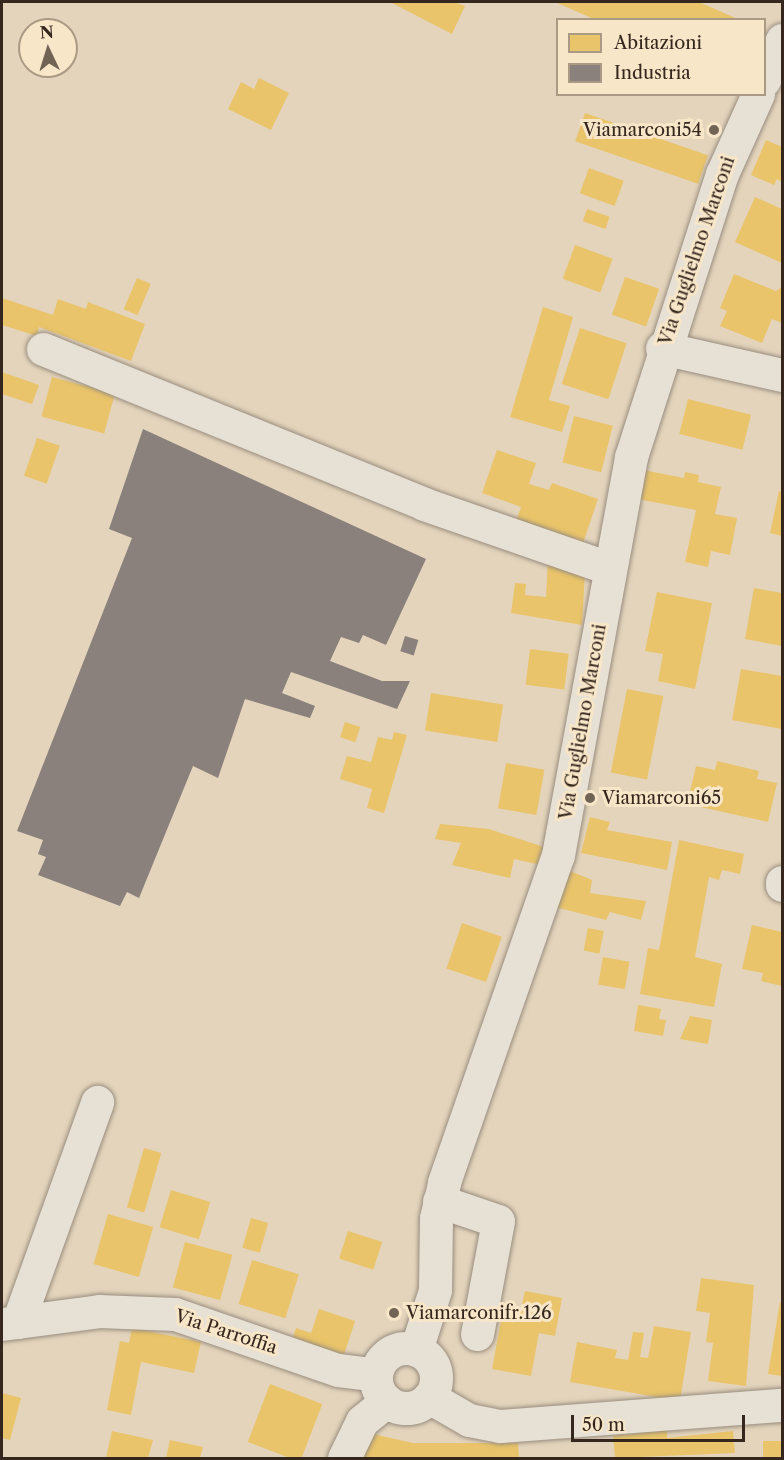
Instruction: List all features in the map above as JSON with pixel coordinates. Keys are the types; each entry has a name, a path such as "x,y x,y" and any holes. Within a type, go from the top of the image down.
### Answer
{"street":[{"path":"766,78 783,40"},
{"name":"Via Guglielmo Marconi","path":"416,1350 435,1290 439,1201 558,855 630,458 662,348 722,174 757,96"},
{"path":"662,348 783,375"},
{"path":"43,349 424,504 609,568"},
{"path":"10,1323 97,1102"},
{"path":"439,1201 498,1221 477,1334"},
{"name":"Via Parroffia","path":"10,1323 99,1311 176,1314 338,1370 382,1388"},
{"path":"344,1458 362,1421 382,1388 394,1351 416,1350 435,1372 429,1397 412,1407 382,1388"},
{"path":"429,1397 469,1420 500,1426 783,1405"}],"building: Abitazioni":[{"path":"390,2 454,2 465,6 452,34"},
{"path":"555,2 699,2 735,18 591,18"},
{"path":"259,78 289,93 271,130 228,109 241,82 254,89"},
{"path":"585,113 708,155 698,184 575,141"},
{"path":"766,140 782,147 782,182 777,179 774,185 751,175"},
{"path":"589,168 624,181 615,206 580,193"},
{"path":"755,197 782,209 782,263 735,242"},
{"path":"587,209 610,217 605,229 583,221"},
{"path":"575,245 613,259 600,293 563,279"},
{"path":"734,274 776,291 782,287 782,323 772,319 762,343 720,326 727,311 720,308"},
{"path":"625,277 659,289 646,327 612,315"},
{"path":"137,278 151,284 138,315 124,309"},
{"path":"2,298 53,315 58,299 86,309 88,302 145,324 131,361 39,327 37,336 2,325"},
{"path":"543,307 573,317 549,400 570,406 562,432 510,417"},
{"path":"580,328 627,343 608,399 562,384"},
{"path":"2,372 39,385 32,404 2,394"},
{"path":"52,377 115,394 104,433 41,417"},
{"path":"688,399 751,415 742,450 679,434"},
{"path":"574,416 613,426 601,472 562,463"},
{"path":"37,438 60,446 47,484 24,476"},
{"path":"497,450 536,463 529,484 549,490 552,483 598,499 581,549 514,527 521,507 482,493"},
{"path":"643,470 684,478 685,472 699,475 698,482 721,487 715,514 737,518 730,555 711,551 708,567 685,562 696,510 637,499"},
{"path":"779,491 782,492 782,536 770,533"},
{"path":"548,559 585,572 582,625 511,613 515,583 526,584 525,595 546,597"},
{"path":"754,588 782,593 782,646 745,639"},
{"path":"657,592 712,603 695,689 658,681 663,654 645,651"},
{"path":"530,649 569,654 564,689 526,685"},
{"path":"741,669 782,676 782,729 732,720"},
{"path":"627,689 663,696 647,779 611,772"},
{"path":"431,693 503,704 497,742 425,731"},
{"path":"345,722 360,727 355,742 340,737"},
{"path":"394,732 407,735 384,813 367,808 372,789 340,779 347,756 371,762 378,737 392,740"},
{"path":"717,761 759,771 757,779 777,783 768,822 687,804 696,766 715,770"},
{"path":"506,763 544,770 536,815 498,808"},
{"path":"590,817 610,822 607,830 672,842 667,870 581,853"},
{"path":"440,824 489,829 547,848 541,865 514,859 510,878 452,865 461,843 435,839"},
{"path":"679,840 744,854 740,874 722,870 719,880 709,877 695,957 722,964 714,1007 640,994 648,948 659,950"},
{"path":"570,871 592,880 590,893 646,901 641,920 610,912 606,920 555,907"},
{"path":"462,923 502,937 486,982 446,968"},
{"path":"752,925 782,932 782,986 761,981 763,973 742,969"},
{"path":"588,928 604,931 599,954 584,951"},
{"path":"603,957 630,962 625,989 598,985"},
{"path":"638,1005 661,1009 659,1019 666,1020 663,1036 634,1031"},
{"path":"690,1016 712,1020 708,1044 680,1039"},
{"path":"144,1148 161,1153 144,1213 127,1208"},
{"path":"171,1190 210,1202 199,1239 160,1227"},
{"path":"108,1214 153,1227 139,1277 94,1264"},
{"path":"251,1218 268,1223 260,1253 242,1248"},
{"path":"348,1231 382,1242 373,1270 339,1259"},
{"path":"185,1242 232,1255 220,1300 173,1287"},
{"path":"252,1260 299,1274 285,1318 239,1304"},
{"path":"701,1278 754,1285 746,1386 708,1381 713,1343 706,1342 710,1313 696,1311"},
{"path":"525,1291 562,1298 555,1336 539,1333 531,1376 492,1369 503,1310 520,1313"},
{"path":"780,1302 782,1303 782,1376 768,1374"},
{"path":"319,1309 355,1321 342,1361 291,1343 296,1328 311,1333"},
{"path":"654,1326 691,1332 680,1401 570,1382 577,1342 617,1350 615,1358 628,1360 633,1332 644,1333 640,1357 648,1358"},
{"path":"132,1328 201,1342 194,1373 141,1362 131,1415 107,1410 120,1341 129,1343"},
{"path":"270,1384 322,1404 302,1458 290,1458 248,1442"},
{"path":"2,1393 21,1398 10,1440 2,1438"},
{"path":"667,1430 667,1438 733,1431 735,1453 615,1458 613,1436"},
{"path":"112,1431 153,1440 148,1458 106,1458"},
{"path":"368,1433 413,1443 518,1443 519,1458 362,1458"},
{"path":"170,1440 203,1447 200,1458 166,1458"},
{"path":"763,1441 782,1441 782,1458 763,1458"}],"building: Industria":[{"path":"143,429 426,559 386,645 363,635 359,643 341,637 330,661 382,681 410,681 397,709 291,672 282,693 315,706 310,718 245,699 218,778 193,766 139,898 127,892 120,906 38,875 46,857 38,854 43,840 17,831 132,538 109,529"},
{"path":"405,636 418,640 414,655 400,651"}],"place":[{"name":"Viamarconi54","path":"714,130"},
{"name":"Viamarconi65","path":"590,798"},
{"name":"Viamarconifr.126","path":"394,1313"}]}
